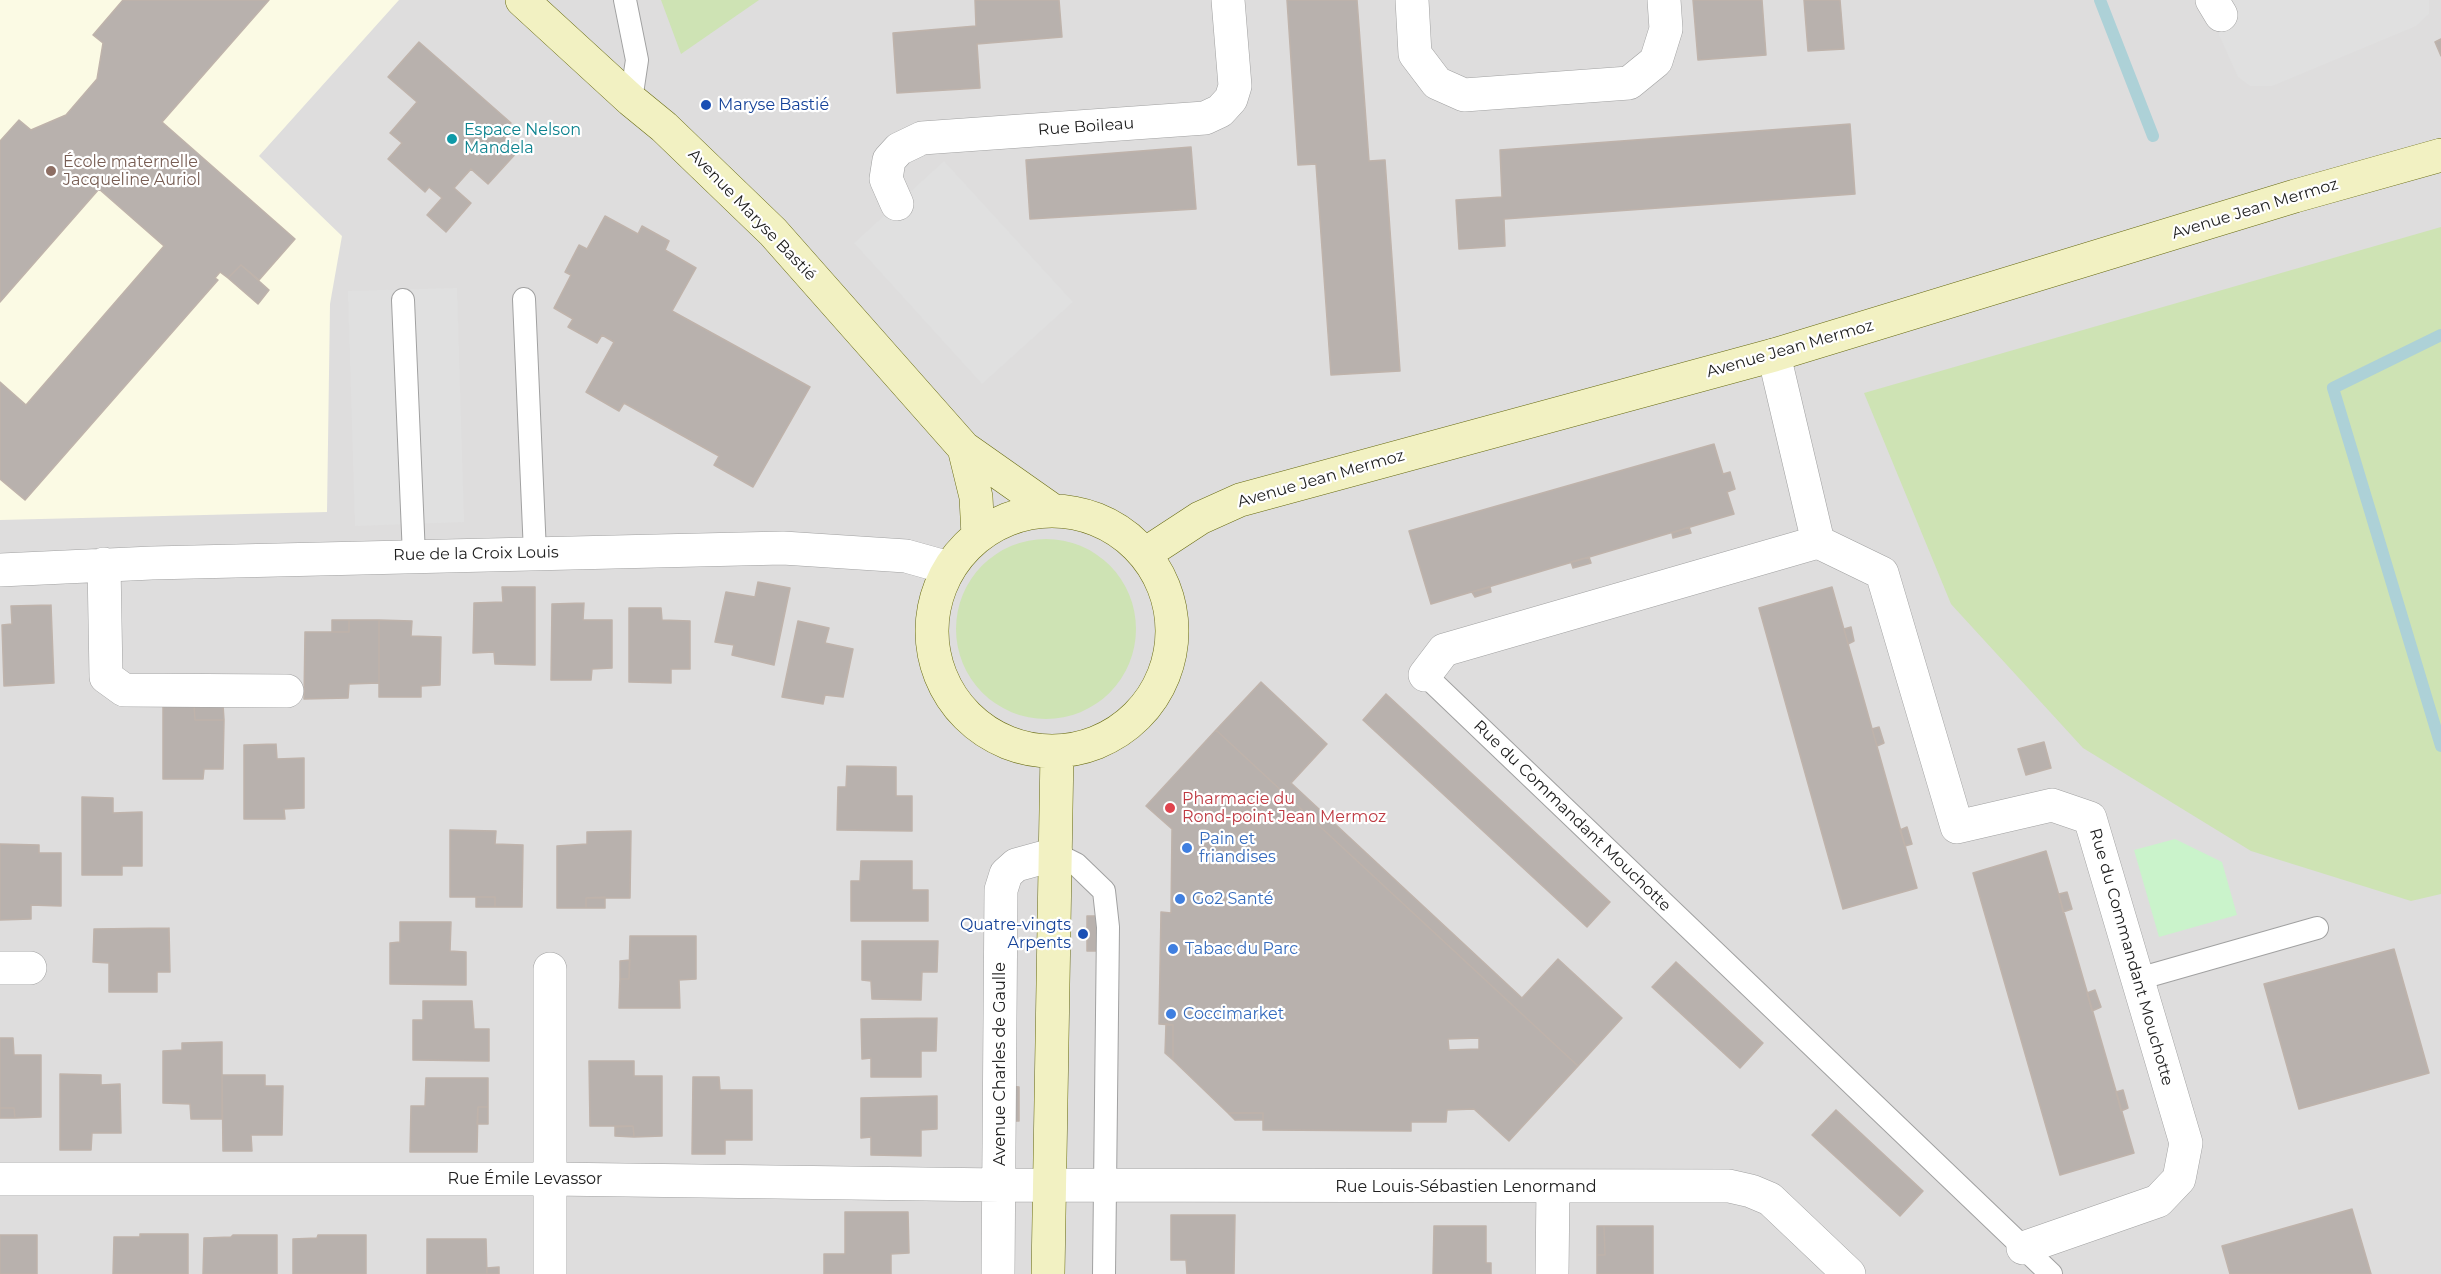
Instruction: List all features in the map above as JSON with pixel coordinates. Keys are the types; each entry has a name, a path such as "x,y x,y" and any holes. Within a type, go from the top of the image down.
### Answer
{"street":[{"name":"Avenue Maryse Bastié","path":"522,0 631,100 664,127 773,232 964,448 1052,510"},
{"name":"Rue Boileau","path":"897,204 886,179 890,159 899,149 922,138 1205,118 1220,111 1231,99 1235,86 1228,0"},
{"path":"1412,0 1415,54 1437,83 1464,95 1629,83 1656,61 1666,29 1664,0"},
{"name":"Avenue Jean Mermoz","path":"1145,554 1200,518 1240,500 1774,355 2295,196 2441,155"},
{"path":"1774,355 1818,542"},
{"name":"Avenue Maryse Bastié","path":"964,448 976,497 978,536"},
{"path":"1052,510 1087,515 1118,531 1145,554 1164,587 1172,624 1169,662 1153,697 1128,726 1094,744 1057,752 1024,749 994,737 968,718 948,693 936,662 932,630 936,598 949,568 978,536 1013,517 1052,510"},
{"name":"Rue du Commandant Mouchotte","path":"1425,675 1444,650 1818,542 1882,573 1957,827 2052,805 2090,818 2186,1143 2179,1179 2158,1201 2023,1248"},
{"name":"Rue de la Croix Louis","path":"0,570 104,564 783,548 906,556 949,568"},
{"path":"104,564 106,677 124,690 287,691"},
{"path":"1048,1274 1057,752"},
{"name":"Avenue Charles de Gaulle","path":"998,1274 1001,890 1006,874 1016,865 1056,854"},
{"path":"550,969 550,1274"},
{"name":"Rue Émile Levassor","path":"0,1179 551,1179 1050,1185"},
{"name":"Rue Louis-Sébastien Lenormand","path":"1050,1185 1729,1186 1751,1191 1770,1199 1849,1274"},
{"path":"1552,1274 1553,1187"}],"lane":[{"path":"625,0 637,60 631,100"},
{"path":"524,299 535,553"},
{"path":"403,300 414,556"},
{"name":"Rue du Commandant Mouchotte","path":"1425,675 2050,1274"},
{"path":"1056,854 1076,864 1104,891 1108,927 1104,1274"},
{"path":"2138,979 2317,928"}],"shaded area":[{"path":"0,0 2441,0 2441,1274 0,1274"},
{"path":"0,0 399,0 259,156 342,236 330,304 327,512 0,520"},
{"path":"2232,0 2429,0 2429,14 2416,26 2272,86 2250,86 2238,77 2219,35 2221,15"},
{"path":"944,161 1073,302 982,384 854,243"},
{"path":"457,288 464,522 355,526 348,291"}],"green space":[{"path":"661,0 759,0 681,54"},
{"path":"2441,227 2441,894 2411,901 2251,851 2083,748 1951,604 1864,393"},
{"path":"1046,539 1080,546 1096,554 1109,566 1121,579 1129,595 1136,629 1129,663 1121,679 1109,692 1096,704 1080,712 1046,719 1012,712 996,704 983,692 971,679 963,663 956,629 963,595 971,579 983,566 996,554 1012,546"},
{"path":"2175,839 2222,862 2237,915 2159,937 2134,850"}],"building":[{"path":"123,0 269,0 162,122 295,239 259,280 241,265 228,278 220,272 215,278 218,280 25,500 0,479 0,382 26,405 164,246 99,189 0,302 0,141 19,120 31,130 66,115 97,79 103,43 93,35"},
{"path":"975,0 1059,0 1062,37 977,44 980,88 897,93 893,33 976,26"},
{"path":"1287,0 1357,0 1369,161 1385,160 1400,371 1331,375 1316,164 1298,165"},
{"path":"1693,0 1762,0 1766,55 1698,60"},
{"path":"1804,0 1840,0 1844,49 1808,51"},
{"path":"2441,39 2441,56 2435,42"},
{"name":"Espace Nelson Mandela","path":"419,42 511,123 501,134 519,150 488,184 471,169 454,188 471,203 446,232 427,215 442,198 429,187 425,192 388,159 402,143 390,133 417,102 388,77"},
{"path":"1850,124 1855,194 1504,219 1505,246 1459,249 1456,200 1502,197 1500,150"},
{"path":"1191,147 1196,209 1030,219 1026,160"},
{"path":"605,216 638,234 642,226 669,241 665,250 696,268 672,311 810,387 753,487 714,465 719,456 624,403 619,411 586,392 614,342 602,335 597,343 568,327 573,319 554,308 571,275 565,272 579,245 587,249"},
{"path":"241,265 269,290 258,304 228,278"},
{"path":"1714,444 1723,474 1730,472 1735,489 1727,492 1734,514 1431,604 1409,531"},
{"path":"1689,527 1691,533 1673,538 1672,533"},
{"path":"1589,557 1591,563 1573,568 1571,562"},
{"path":"758,582 790,588 774,665 732,655 734,645 715,642 726,592 755,597"},
{"path":"502,587 535,587 535,665 495,664 494,652 473,653 474,603 503,602"},
{"path":"1490,587 1491,592 1475,597 1472,592"},
{"path":"1832,587 1917,888 1843,909 1759,608"},
{"path":"584,603 583,620 612,620 612,668 592,669 591,680 551,680 552,604"},
{"path":"51,605 54,683 4,686 2,625 12,624 11,606"},
{"path":"629,608 661,608 662,620 690,621 690,669 671,669 671,683 629,682"},
{"path":"332,620 349,620 349,632 332,632"},
{"path":"349,620 379,620 379,683 349,684 348,698 304,699 305,632 349,632"},
{"path":"379,620 412,621 411,636 441,637 440,685 421,686 421,697 379,697"},
{"path":"798,621 829,628 825,643 853,649 843,697 825,695 823,704 782,697"},
{"path":"1851,627 1854,641 1848,644 1844,629"},
{"path":"1261,682 1327,744 1291,783 1522,998 1558,959 1622,1018 1578,1066 1216,730"},
{"path":"1386,694 1610,902 1587,927 1363,720"},
{"path":"163,704 194,704 195,720 224,720 223,769 204,769 203,779 163,779"},
{"path":"194,704 223,705 224,720 195,720"},
{"path":"1879,727 1884,743 1877,746 1872,729"},
{"path":"1216,730 1578,1066 1509,1141 1474,1109 1447,1110 1446,1122 1411,1122 1411,1131 1263,1130 1263,1113 1228,1113 1173,1060 1173,1025 1159,1024 1161,912 1171,913 1172,829 1146,806","holes":["1479,1038 1479,1049 1449,1050 1448,1039"]},
{"path":"2044,742 2051,768 2026,775 2018,749"},
{"path":"276,744 277,759 304,758 304,808 284,809 285,819 244,819 244,745"},
{"path":"847,766 896,767 896,796 912,796 912,831 837,830 838,787 846,787"},
{"path":"82,797 113,798 113,813 142,812 142,866 122,866 122,875 82,875"},
{"path":"1907,827 1912,844 1905,846 1900,830"},
{"path":"450,830 496,831 495,844 523,845 522,907 495,907 495,897 450,897"},
{"path":"631,831 630,898 586,898 586,908 557,908 557,846 587,844 587,832"},
{"path":"0,844 39,845 39,853 61,853 61,906 31,905 31,919 0,920"},
{"path":"2046,851 2134,1153 2060,1175 1973,873"},
{"path":"861,861 912,861 912,890 928,890 928,921 851,921 851,881 860,881"},
{"path":"2067,892 2072,909 2063,912 2059,894"},
{"path":"476,897 495,897 495,907 476,907"},
{"path":"605,897 605,908 586,908 586,898"},
{"path":"1087,916 1097,916 1097,951 1087,951"},
{"path":"400,922 451,922 450,951 466,952 466,985 390,984 390,943 400,942"},
{"path":"169,928 170,972 157,972 157,992 109,992 109,963 93,962 94,929"},
{"path":"630,936 696,936 696,979 679,980 680,1008 619,1008 620,979 629,979"},
{"path":"862,941 938,941 937,972 922,972 921,1000 872,999 871,981 862,980"},
{"path":"2394,949 2429,1073 2299,1109 2264,984"},
{"path":"630,960 629,979 620,979 620,961"},
{"path":"1676,962 1763,1043 1740,1068 1652,987"},
{"path":"2095,990 2101,1007 2092,1011 2087,993"},
{"path":"423,1001 472,1001 474,1029 489,1029 489,1061 413,1060 413,1020 423,1020"},
{"path":"937,1018 936,1051 921,1051 921,1077 871,1077 871,1058 862,1059 861,1019"},
{"path":"1166,1024 1173,1025 1173,1060 1165,1053"},
{"path":"0,1038 13,1038 14,1055 41,1055 41,1117 15,1118 14,1108 0,1108"},
{"path":"222,1042 222,1119 191,1119 190,1104 163,1103 163,1051 182,1050 182,1043"},
{"path":"589,1061 634,1061 634,1076 662,1076 662,1136 634,1137 633,1126 590,1126"},
{"path":"60,1074 101,1075 101,1085 120,1084 121,1133 92,1133 91,1150 60,1150"},
{"path":"222,1075 265,1075 265,1086 283,1086 282,1135 251,1135 252,1151 223,1151"},
{"path":"693,1077 719,1077 720,1090 752,1090 752,1140 725,1140 725,1154 692,1154"},
{"path":"426,1078 488,1078 488,1107 478,1107 477,1152 410,1152 411,1106 425,1106"},
{"path":"1009,1086 1019,1087 1019,1121 1009,1121"},
{"path":"2123,1090 2128,1108 2121,1111 2116,1092"},
{"path":"937,1096 937,1129 921,1130 921,1156 871,1155 871,1137 861,1138 861,1098"},
{"path":"478,1107 488,1107 488,1124 477,1124"},
{"path":"0,1108 14,1108 15,1118 0,1118"},
{"path":"1836,1110 1923,1191 1900,1216 1812,1135"},
{"path":"1228,1113 1263,1113 1263,1120 1235,1120"},
{"path":"633,1126 634,1137 615,1136 615,1127"},
{"path":"2352,1209 2371,1274 2230,1274 2222,1246"},
{"path":"845,1212 908,1212 909,1253 891,1254 891,1274 824,1274 824,1254 845,1254"},
{"path":"1171,1215 1235,1215 1234,1274 1187,1274 1186,1260 1171,1260"},
{"path":"1434,1226 1486,1226 1486,1263 1491,1263 1491,1274 1433,1274"},
{"path":"1597,1226 1604,1226 1605,1255 1597,1255"},
{"path":"1604,1226 1653,1226 1653,1274 1597,1274 1597,1255 1605,1255"},
{"path":"140,1234 188,1234 188,1274 113,1274 114,1237 140,1237"},
{"path":"0,1235 37,1235 37,1274 0,1274"},
{"path":"233,1235 277,1235 277,1274 203,1274 204,1238"},
{"path":"318,1235 366,1235 366,1274 293,1274 293,1239 317,1238"},
{"path":"427,1239 486,1239 487,1274 427,1274"},
{"path":"499,1267 499,1274 487,1274 487,1268"}],"waterway":[{"path":"2100,0 2153,136"},
{"path":"2441,335 2333,388 2441,746"}],"place":[{"name":"Maryse Bastié","path":"706,105"},
{"name":"Espace Nelson Mandela","path":"452,139"},
{"name":"École maternelle Jacqueline Auriol","path":"51,171"},
{"name":"Pharmacie du Rond-point Jean Mermoz","path":"1170,808"},
{"name":"Pain et friandises","path":"1187,848"},
{"name":"Go2 Santé","path":"1180,899"},
{"name":"Quatre-vingts Arpents","path":"1083,934"},
{"name":"Tabac du Parc","path":"1173,949"},
{"name":"Coccimarket","path":"1171,1014"}]}
